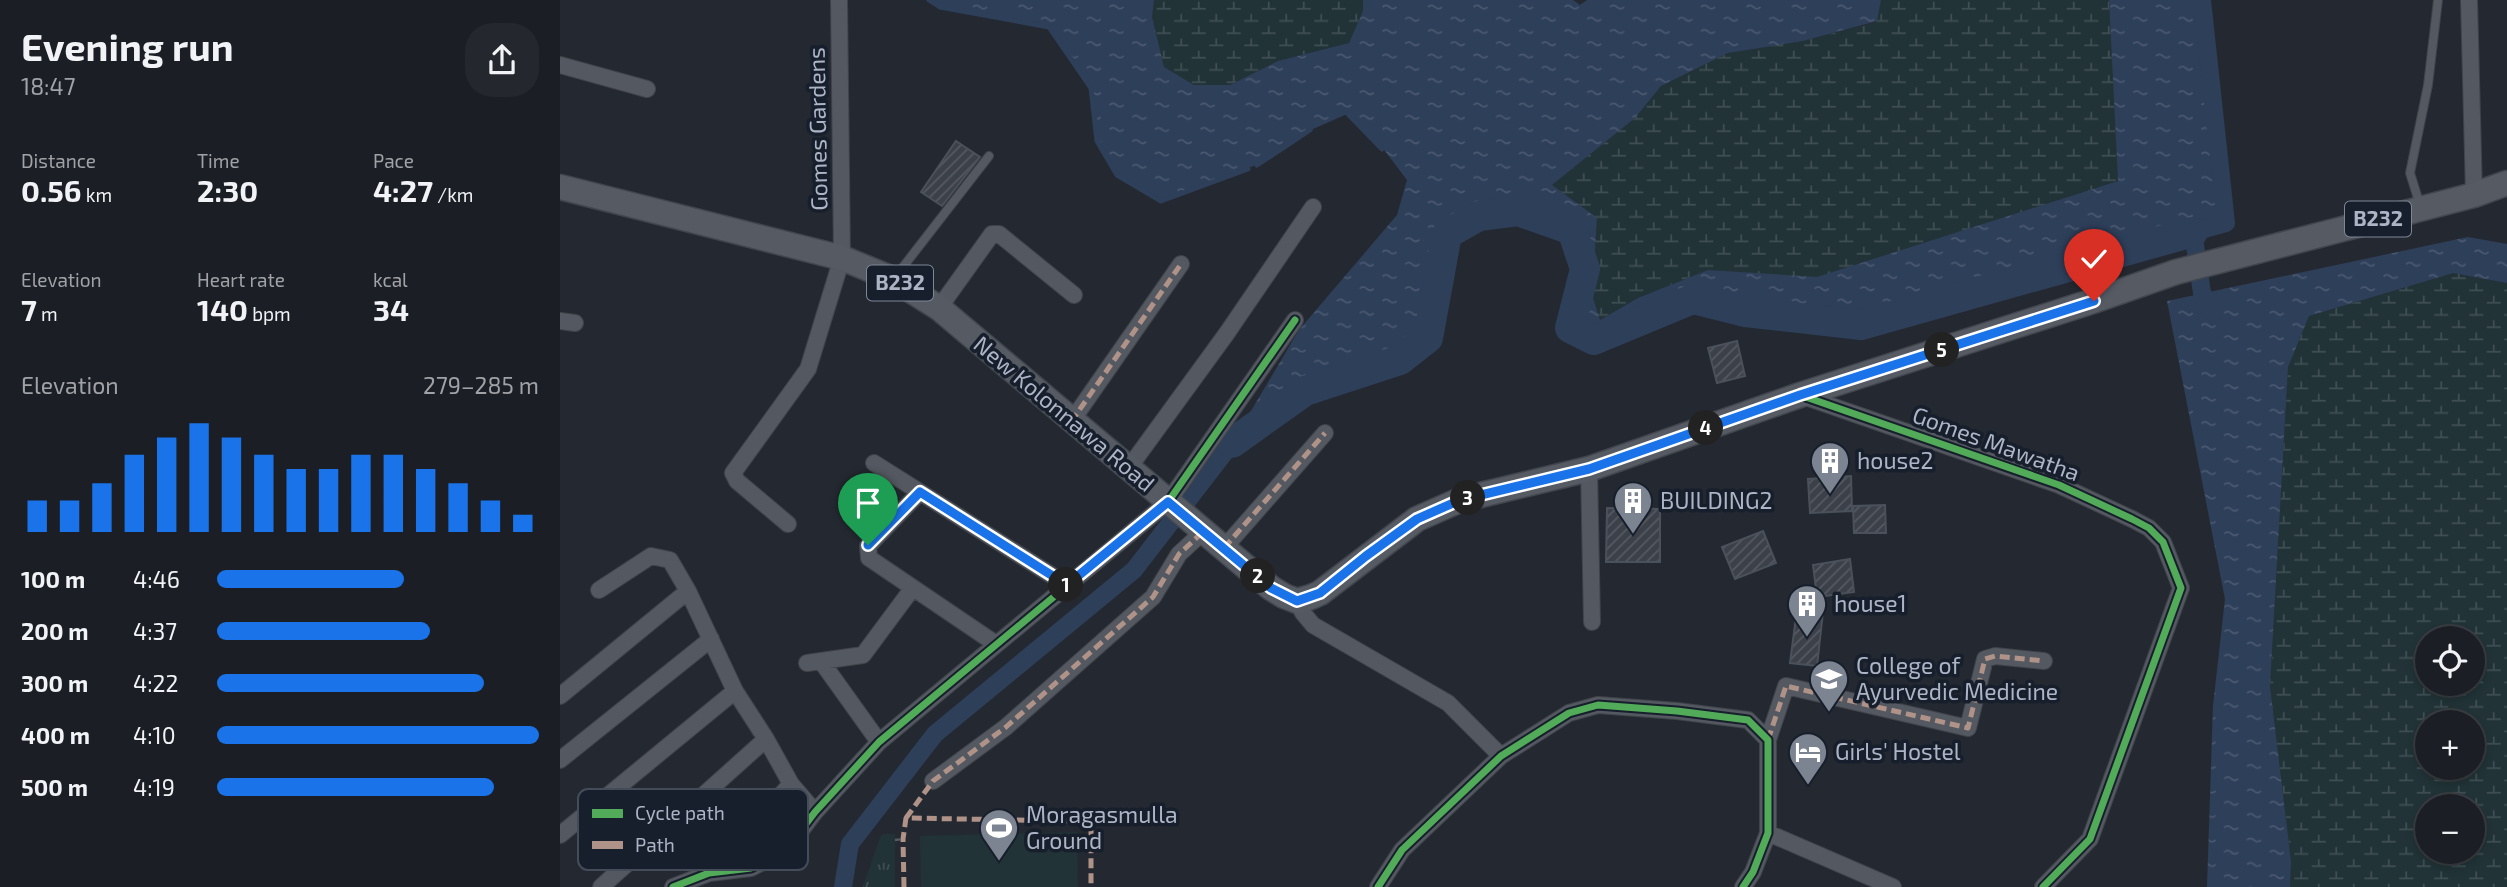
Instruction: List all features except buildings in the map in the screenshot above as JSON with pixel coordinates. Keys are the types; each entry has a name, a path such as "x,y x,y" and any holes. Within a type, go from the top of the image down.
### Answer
{"main road":[{"name":"B232","path":"1297,601 1320,593 1417,519 1460,500 1589,469 1800,395 2080,306 2176,272 2474,195 2507,183"},
{"name":"New Kolonnawa Road","path":"560,187 842,257 893,279 939,309 1271,588 1297,601"}],"street":[{"name":"Gomes Gardens","path":"788,524 737,481 733,473 808,369 842,257 839,0"},
{"path":"2469,0 2474,195"},
{"path":"560,65 647,89"},
{"path":"1128,469 1227,333 1313,207"},
{"path":"939,309 992,234 999,234 1074,295"},
{"path":"1071,422 1181,264"},
{"path":"808,821 879,742 1067,585 1171,504 1295,320"},
{"name":"Gomes Mawatha","path":"1800,395 2059,485 2149,528 2163,542 2181,588 2090,839 2043,887"},
{"path":"1224,548 1325,433"},
{"path":"874,463 1067,585"},
{"path":"1589,469 1592,622"},
{"path":"920,492 868,545 869,558 996,643"},
{"path":"933,781 1006,727 1153,597 1180,554 1201,529"},
{"path":"598,590 651,556 670,560 688,591 735,691 795,789"},
{"path":"879,742 814,662 863,655 912,589"},
{"path":"560,696 688,591"},
{"path":"1297,601 1313,625 1448,703 1501,756"},
{"path":"560,760 711,639"},
{"path":"1743,887 1753,872 1768,834 1768,740 1786,686 1968,728 1985,659 1995,656 2044,660"},
{"path":"616,789 735,691"},
{"path":"1378,887 1402,850 1501,756 1569,713 1598,705 1677,710 1748,720 1768,740"},
{"path":"710,789 766,739"},
{"path":"786,789 791,784"},
{"path":"808,804 815,812"},
{"path":"560,835 578,820"},
{"path":"1768,834 1893,887"},
{"path":"601,887 620,870"},
{"path":"709,873 712,870"},
{"path":"673,887 709,873 734,870"}],"lane":[{"path":"2421,208 2410,173 2428,85 2438,0"},
{"path":"893,279 989,156"}],"path":[{"path":"895,840 904,839"}],"green space":[{"path":"1154,0 1363,0 1363,11 1349,43 1278,61 1230,85 1194,85 1164,67 1152,17"},
{"path":"1881,0 2109,0 2118,181 1817,278 1708,270 1638,298 1600,320 1592,295 1597,218 1551,186 1635,118 1661,86 1728,53 1803,41 1876,22"},
{"path":"2453,273 2507,283 2507,887 2290,887 2291,861 2270,686 2288,367 2309,316"},
{"name":"Moragasmulla Ground","path":"1077,832 1078,887 921,887 920,836"},
{"path":"895,834 895,887 863,887 881,835"}],"water":[{"path":"929,0 1154,0 1152,17 1164,67 1194,85 1230,85 1278,61 1349,43 1363,11 1363,0 1573,0 1580,5 1587,0 1881,0 1877,21 1803,41 1728,53 1661,86 1635,118 1552,185 1597,218 1592,295 1600,320 1638,298 1708,270 1817,277 2118,181 2109,0 2202,0 2226,223 1861,325 1745,312 1693,299 1594,340 1570,328 1585,269 1572,230 1518,211 1479,216 1447,234 1428,338 1400,360 1305,391 1232,443 1299,330 1397,215 1407,180 1385,151 1347,114 1313,129 1256,165 1161,201 1117,175 1097,141 1091,88 1049,27 940,7"},
{"path":"2468,237 2507,244 2507,283 2453,273 2309,316 2288,367 2270,686 2291,861 2290,887 2207,887 2213,706 2225,599 2167,301"}],"waterway":[{"path":"929,0 940,7 1049,27 1091,88 1097,141 1117,175 1161,201 1248,169"},
{"path":"2202,0 2226,223 2193,232 2202,293 2214,313"},
{"path":"1348,114 1382,149"},
{"path":"1257,165 1310,130"},
{"path":"1232,443 1305,391 1400,360 1428,338 1447,234 1479,216 1518,211 1572,230 1585,269 1570,328 1594,340 1693,299 1745,312 1861,325 2193,232"},
{"path":"843,887 850,844 935,734 1134,570 1232,443"}],"marked path":[{"path":"1071,422 1181,264"},
{"path":"1224,548 1325,433"},
{"path":"906,818 933,781 1006,727 1153,597 1179,554 1204,531"},
{"path":"1768,740 1786,686 1968,728 1985,659 1995,656 2044,661"},
{"path":"904,887 903,839 906,818 1076,821 1091,830 1091,887"}],"cycle path":[{"path":"808,821 879,742 1168,502 1295,320"},
{"path":"1800,395 2059,485 2149,528 2163,542 2181,588 2090,839 2043,887"},
{"path":"1378,887 1402,850 1501,756 1569,713 1598,705 1748,720 1768,740 1768,833 1753,872 1743,887"},
{"path":"673,887 709,873 734,870"}],"place":[{"name":"house2","path":"1830,495"},
{"name":"BUILDING2","path":"1633,535"},
{"name":"house1","path":"1807,638"},
{"name":"College of Ayurvedic Medicine","path":"1829,713"},
{"name":"Girls' Hostel","path":"1808,786"},
{"name":"Moragasmulla Ground","path":"999,862"}],"route":[{"path":"868,545 920,492 1067,585 1168,502 1271,588 1297,601 1320,593 1417,519 1460,500 1589,469 1800,395 2094,301"}]}
